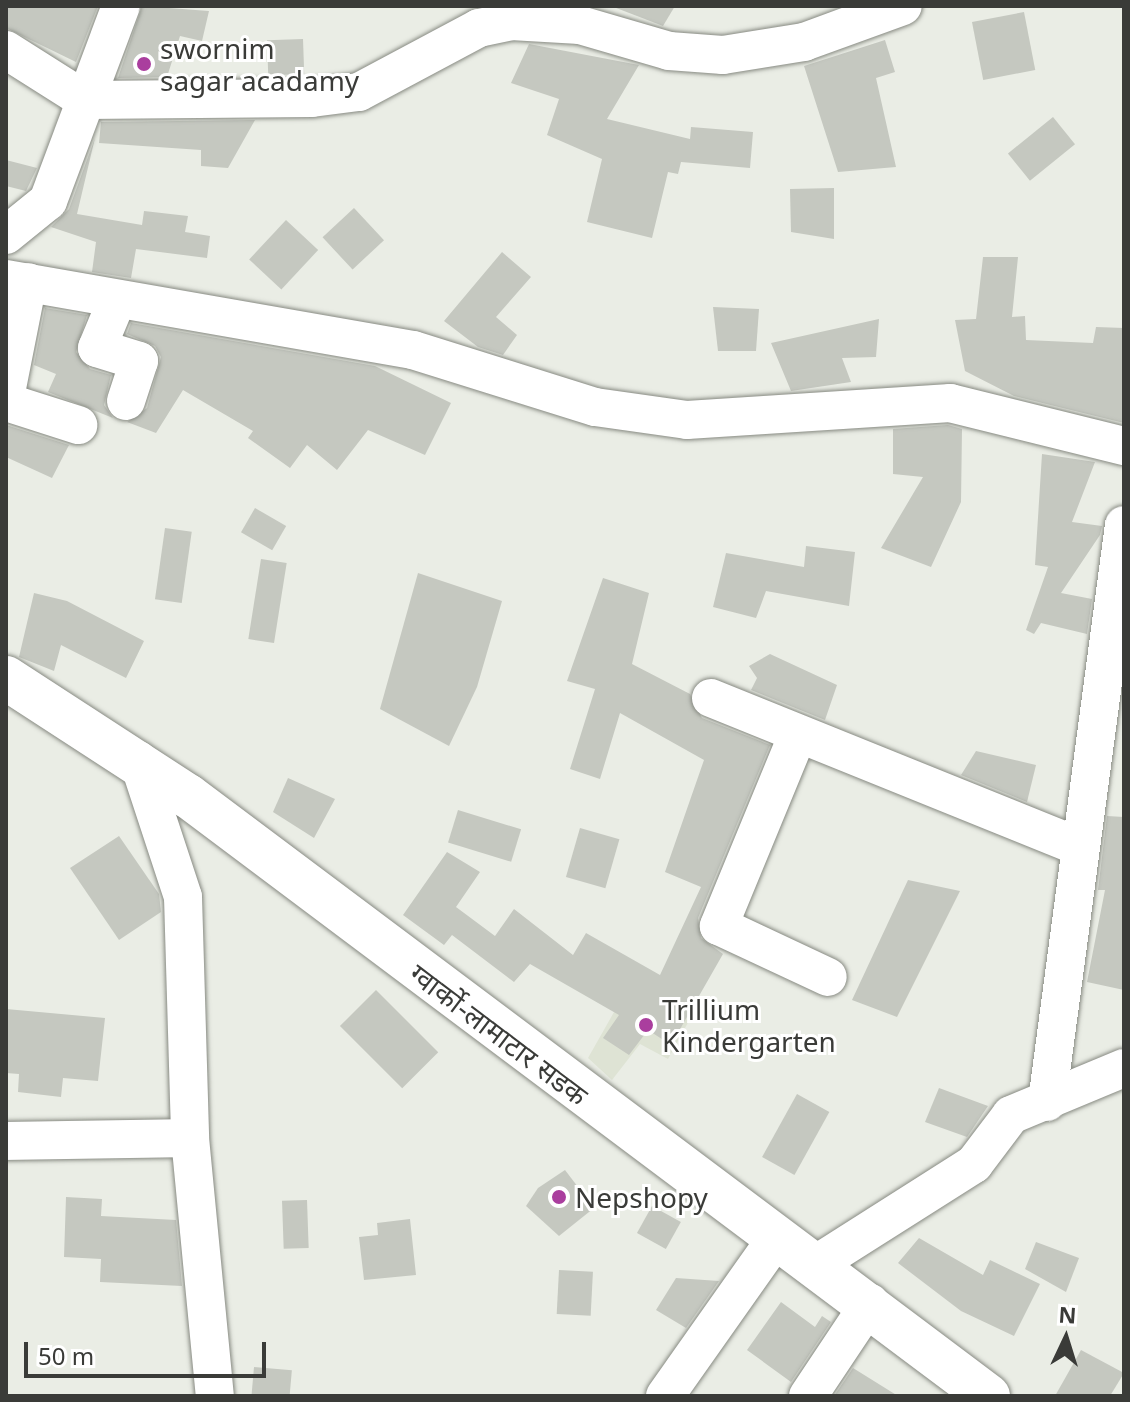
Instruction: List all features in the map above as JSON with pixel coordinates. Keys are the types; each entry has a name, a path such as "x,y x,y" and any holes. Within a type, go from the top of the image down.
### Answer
{"main road":[{"name":"ग्वार्को-लामाटार सडक","path":"6,678 138,760 563,1084 818,1263 988,1396"}],"street":[{"path":"6,235 48,201 121,6"},
{"path":"6,50 85,100 359,92 479,28 511,21 580,25 669,51 723,55 807,24 900,6"},
{"path":"6,393 17,281 413,350 595,407 687,420 950,403 1124,446"},
{"path":"117,300 97,348 139,361 130,392"},
{"path":"6,402 78,425"},
{"path":"1047,1102 1124,525"},
{"path":"711,698 1079,847"},
{"path":"798,734 719,926 828,977"},
{"path":"138,760 183,897 190,1138 215,1396"},
{"path":"818,1263 974,1164 1011,1115 1124,1068"},
{"path":"6,1141 190,1138"},
{"path":"665,1396 778,1236"},
{"path":"808,1396 870,1303"}],"shaded area":[{"name":"Trillium Kindergarten","path":"639,968 696,1008 668,1059 640,1044 612,1080 588,1058"}],"building":[{"path":"6,6 98,6 76,62 6,28"},
{"path":"142,6 209,11 202,41 180,36 167,77 118,78"},
{"path":"611,6 675,6 663,26"},
{"path":"1024,12 1035,70 983,80 972,22"},
{"path":"303,39 304,74 268,75 267,40"},
{"path":"885,40 895,72 876,78 896,167 838,172 804,66"},
{"path":"529,44 639,65 607,119 690,139 691,127 753,132 750,168 681,162 678,174 668,172 652,238 587,222 602,159 547,135 559,99 511,83"},
{"path":"1053,117 1075,144 1030,181 1008,154"},
{"path":"255,120 228,168 201,166 201,150 99,143 101,122"},
{"path":"95,138 77,214 142,225 144,211 188,216 185,232 210,236 207,258 136,249 131,278 92,272 96,242 51,227 69,209"},
{"path":"6,160 37,168 26,191 6,186"},
{"path":"834,188 834,239 791,232 790,189"},
{"path":"354,208 384,240 353,270 323,237"},
{"path":"286,220 318,250 281,290 249,259"},
{"path":"502,252 531,277 496,317 517,335 503,355 478,347 444,321"},
{"path":"983,257 1018,257 1012,317 1025,316 1026,340 1093,343 1096,327 1124,328 1124,423 1014,396 965,371 955,320 976,319"},
{"path":"713,307 759,309 756,351 718,351"},
{"path":"45,308 87,315 76,352 90,369 111,375 104,405 113,418 48,392 56,374 34,365"},
{"path":"879,319 876,357 842,358 851,382 791,391 771,343"},
{"path":"131,323 375,366 451,403 425,455 368,430 337,470 307,445 290,468 248,438 253,431 183,390 156,433 127,422 147,408 161,357 155,346 127,334"},
{"path":"6,425 69,445 52,478 6,457"},
{"path":"948,425 962,429 961,502 931,567 881,548 923,477 893,474 893,429"},
{"path":"1042,454 1095,462 1072,522 1102,526 1100,535 1061,593 1092,599 1087,634 1041,623 1034,634 1026,630 1048,567 1035,565"},
{"path":"255,508 286,526 272,550 241,532"},
{"path":"165,528 192,532 182,603 155,599"},
{"path":"806,546 855,552 849,606 766,591 756,618 713,607 726,553 804,567"},
{"path":"261,559 287,563 274,643 248,639"},
{"path":"418,573 502,601 477,687 449,746 380,709"},
{"path":"603,578 649,593 632,664 690,694 702,718 770,745 698,918 701,938 723,954 671,1045 648,1030 629,1055 603,1038 619,1015 530,964 514,982 452,935 444,945 403,915 447,852 480,872 456,907 495,936 514,909 573,955 586,933 660,975 701,887 665,872 704,760 620,713 600,779 570,769 595,689 567,681"},
{"path":"34,593 67,601 144,641 126,678 61,645 54,671 19,657"},
{"path":"770,654 837,685 825,720 751,690 757,678 749,666"},
{"path":"976,751 1036,765 1027,802 961,775"},
{"path":"288,778 335,799 314,838 273,812"},
{"path":"458,810 521,829 511,862 448,843"},
{"path":"1107,816 1124,817 1124,990 1087,982 1105,890 1098,890"},
{"path":"580,828 619,839 605,888 566,877"},
{"path":"119,836 159,894 161,912 119,940 70,868"},
{"path":"908,880 960,891 897,1017 852,1000"},
{"path":"376,990 438,1052 402,1088 340,1026"},
{"path":"6,1009 105,1018 98,1081 63,1078 61,1097 18,1092 19,1074 6,1073"},
{"path":"939,1088 988,1106 967,1137 925,1122"},
{"path":"797,1094 829,1112 794,1175 762,1157"},
{"name":"Nepshopy","path":"565,1170 594,1208 559,1236 526,1206 538,1188"},
{"path":"66,1197 102,1199 101,1216 176,1220 182,1286 100,1282 101,1259 64,1257"},
{"path":"307,1200 309,1248 284,1249 282,1201"},
{"path":"652,1206 681,1222 666,1249 637,1233"},
{"path":"410,1219 416,1275 364,1280 359,1237 378,1235 377,1223"},
{"path":"919,1238 983,1275 990,1260 1040,1284 1014,1336 961,1311 898,1263"},
{"path":"1036,1242 1079,1258 1066,1292 1025,1269"},
{"path":"559,1270 593,1272 591,1316 557,1314"},
{"path":"676,1278 719,1281 686,1328 656,1310"},
{"path":"781,1302 815,1327 822,1316 831,1322 791,1382 747,1350"},
{"path":"1081,1350 1124,1373 1110,1396 1055,1396"},
{"path":"254,1367 292,1370 290,1396 251,1396"},
{"path":"853,1368 898,1396 834,1396"}],"place":[{"name":"swornim sagar acadamy","path":"144,64"},
{"name":"Trillium Kindergarten","path":"646,1025"},
{"name":"Nepshopy","path":"559,1197"}]}
